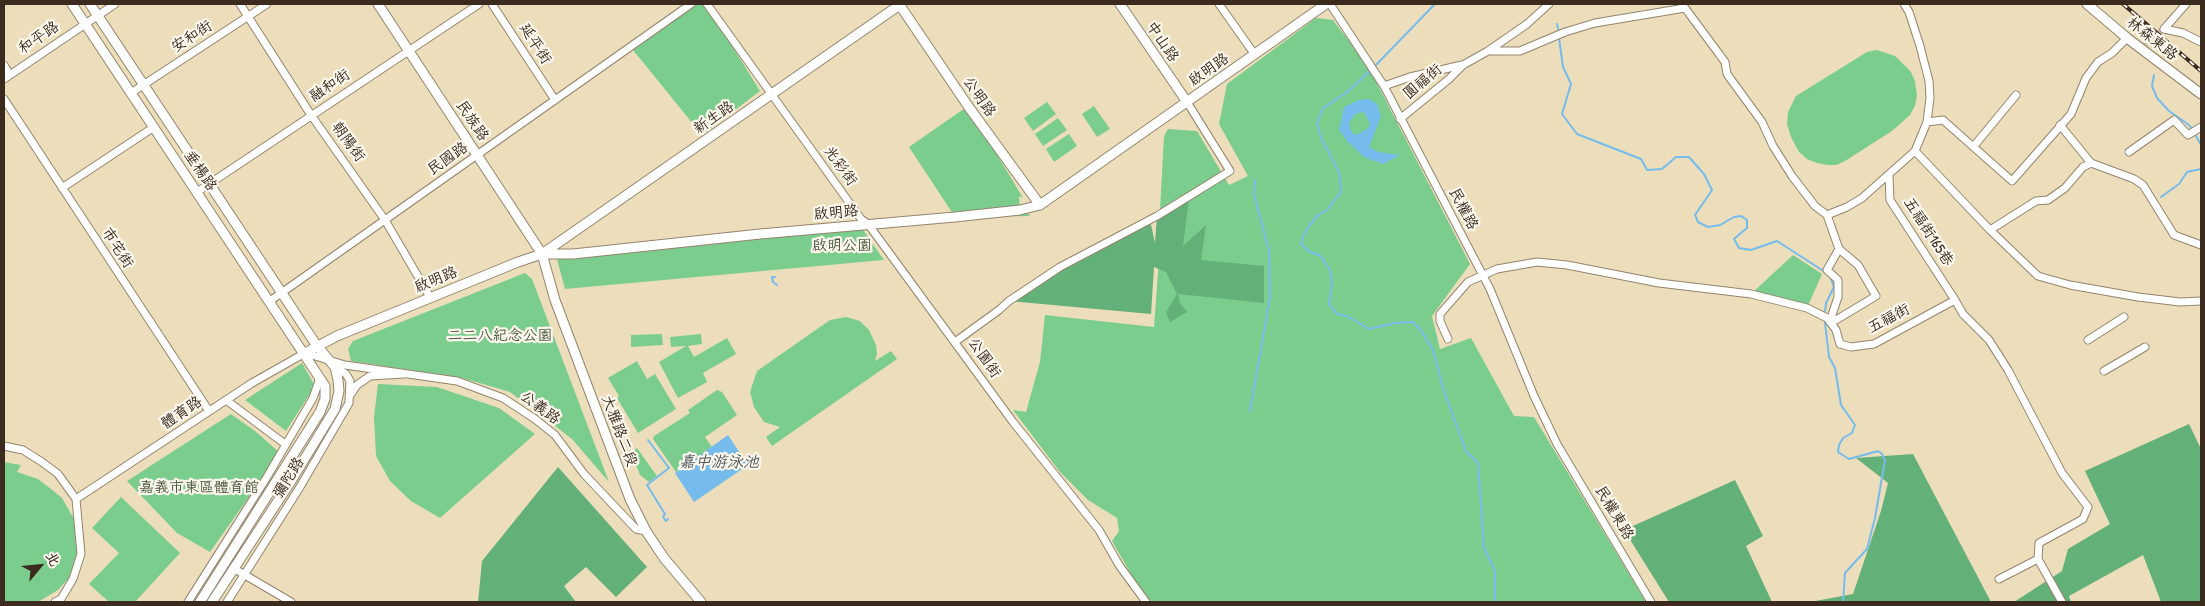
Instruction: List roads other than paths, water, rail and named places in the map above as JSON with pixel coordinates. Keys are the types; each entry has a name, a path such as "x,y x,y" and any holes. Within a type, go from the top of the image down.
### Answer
{"street":[{"name":"垂楊路","path":"72,4 305,353"},
{"name":"垂楊路","path":"90,4 317,346"},
{"name":"和平路","path":"7,77 115,4"},
{"name":"朝陽街","path":"240,4 311,115 385,220 430,297"},
{"name":"安和街","path":"131,93 268,4"},
{"name":"民族路","path":"378,4 542,254"},
{"name":"融和街","path":"197,192 479,4"},
{"name":"延平街","path":"492,4 555,100"},
{"name":"民國路","path":"270,301 691,4"},
{"name":"光彩街","path":"707,4 861,219 868,224 955,342"},
{"name":"新生路","path":"542,254 900,4"},
{"name":"公明路","path":"900,4 968,106 1040,205"},
{"name":"中山路","path":"1120,4 1188,102 1230,171"},
{"path":"1219,4 1255,55"},
{"name":"啟明路","path":"305,353 430,297 542,254 582,254 1020,210 1040,205 1326,4"},
{"name":"民權路","path":"1330,4 1384,86 1490,289 1534,396 1554,437"},
{"name":"圓福街","path":"1400,119 1449,79 1463,65 1488,51 1527,24 1549,4"},
{"path":"1826,215 1847,208 1889,176 1916,151 1927,122 1930,98 1929,81 1909,12 1904,4"},
{"name":"林森東路","path":"2087,4 2127,38 2201,94"},
{"path":"2186,4 2164,29 2183,33 2201,42"},
{"path":"1684,6 1725,62 1728,74 1762,122 1773,146 1792,176 1815,206 1826,215 1839,249 1858,265 1876,296 1830,322"},
{"name":"圓福街","path":"1488,51 1520,51 1554,36 1595,23 1684,6"},
{"path":"1927,122 1943,120 2012,181 2071,114 2086,78 2098,62 2112,53 2127,38"},
{"path":"4,65 7,77"},
{"name":"圓福街","path":"1384,86 1410,77 1463,65"},
{"path":"1974,146 2016,95"},
{"name":"市宅街","path":"4,99 209,411"},
{"path":"2130,152 2174,120 2188,135 2201,127"},
{"path":"2060,125 2091,162 2134,178 2142,185 2174,235 2201,245"},
{"path":"62,188 154,126"},
{"path":"1916,151 1990,230 2038,276 2070,285 2138,297 2180,302 2201,301"},
{"path":"1990,230 2036,201 2048,200 2065,188 2083,167 2091,162"},
{"name":"公園街","path":"1146,602 1119,565 1098,530 1013,422 955,342 1009,301 1060,266 1165,212 1230,171"},
{"name":"五福街165巷","path":"1889,176 1890,200 1955,300"},
{"path":"1830,322 1838,297 1838,280 1827,270 1839,249"},
{"name":"大雅路二段","path":"542,254 555,300 630,499 646,531 664,558 701,602"},
{"path":"1448,340 1440,320 1440,314 1468,282 1497,269 1537,262 1567,265 1659,283 1751,294 1807,308 1830,322"},
{"path":"1955,300 1963,314 1989,340 2008,370 2062,474 2088,507 2083,519 2039,543 2038,559 2062,602"},
{"name":"五福街","path":"1830,322 1836,330 1840,344 1862,347 1874,344 1955,300"},
{"path":"2088,340 2124,317"},
{"path":"317,346 332,364 346,374 350,381 349,398"},
{"path":"2104,371 2145,348"},
{"name":"體育路","path":"76,499 226,400 305,353"},
{"name":"公義路","path":"305,353 332,364 457,380 502,398 535,419 555,435 584,474 636,528 646,531"},
{"name":"彌陀路","path":"200,602 320,412 325,399 325,386 305,353"},
{"name":"彌陀路","path":"212,602 291,481 335,408 339,391 332,364"},
{"name":"公義路","path":"349,398 358,385 370,376 391,377 411,373"},
{"name":"彌陀路","path":"188,602 267,477 313,398 320,378"},
{"name":"彌陀路","path":"227,602 322,451 349,403 349,398"},
{"path":"226,400 285,444"},
{"name":"民權東路","path":"1554,437 1651,602"},
{"path":"4,446 22,450 42,462 58,474 76,499 81,554 78,569 60,601"},
{"path":"1999,579 2038,559"},
{"path":"234,568 291,602"}],"water":[{"path":"1369,99 1377,104 1381,116 1369,147 1378,152 1400,155 1383,164 1364,157 1347,141 1339,130 1344,107 1359,100","holes":["1364,112 1370,124 1367,129 1358,134 1353,134 1349,122 1357,113"]},
{"name":"嘉中游泳池","path":"728,435 748,465 694,502 675,473"}],"waterway":[{"path":"1374,67 1435,4"},
{"path":"1557,24 1559,33"},
{"path":"1559,38 1563,67 1571,84 1562,114 1577,134 1641,159 1647,170 1662,169 1676,157 1689,157 1704,174 1712,190 1695,215 1698,222 1708,227 1720,225 1734,217 1741,216 1747,220 1747,228 1734,239 1739,248 1751,250 1777,241 1825,272"},
{"path":"1371,70 1346,93 1323,108 1317,123 1322,140 1339,172 1341,192 1327,210 1318,215 1309,226 1301,244 1310,252 1321,256 1330,270 1332,283 1329,304 1337,314 1347,316 1369,329 1395,323 1413,322 1420,329 1433,350 1444,391 1466,451 1478,463 1484,548 1495,571 1495,602"},
{"path":"2154,75 2152,86 2157,98 2169,111 2193,130"},
{"path":"2195,134 2201,145"},
{"path":"2161,197 2179,184 2187,172 2201,169"},
{"path":"1250,411 1270,298 1269,251 1254,194 1255,180"},
{"path":"1825,311 1826,303 1834,287 1830,276"},
{"path":"775,277 772,277 773,282 777,285"},
{"path":"1825,323 1829,357 1835,368 1841,405 1855,425 1852,433 1843,438 1838,452 1849,459 1878,451 1885,460 1875,518 1867,549 1845,573 1843,602"},
{"path":"648,440 669,468 647,485 665,514 663,517 666,521 668,519"}],"tunnel":[{"path":"2141,48 2164,29"}],"railway":[{"path":"2123,4 2201,71"}],"park label":[{"name":"啟明公園","path":"842,246"},
{"name":"二二八紀念公園","path":"500,336"},
{"name":"嘉義市東區體育館","path":"199,488"}]}
